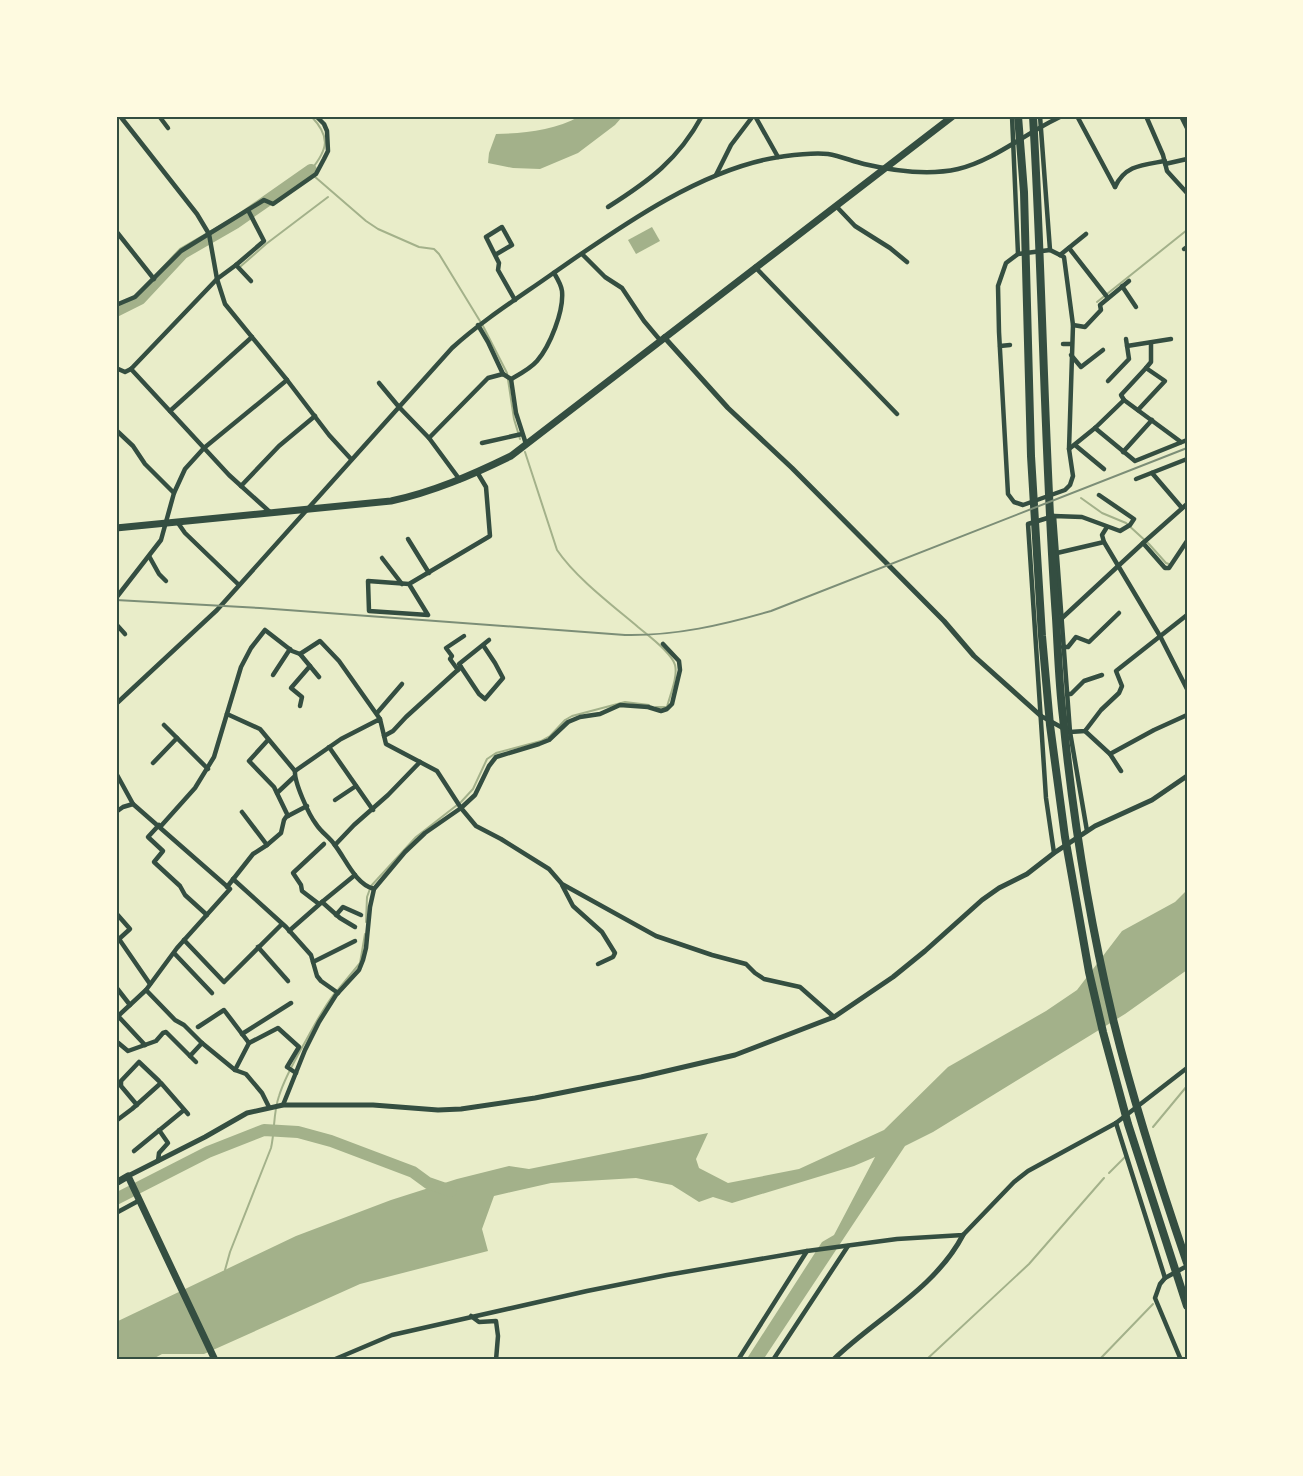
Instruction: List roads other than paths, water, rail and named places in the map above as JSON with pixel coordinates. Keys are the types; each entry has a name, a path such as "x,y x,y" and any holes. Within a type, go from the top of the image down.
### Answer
{"highway":[{"path":"120,528 391,501 413,496 460,480 511,456 953,116"},
{"path":"1018,116 1024,192 1034,500 1042,636 1050,725 1065,837 1089,972 1128,1124 1185,1302"},
{"path":"1033,116 1048,494 1062,715 1069,769 1093,926 1115,1025 1138,1113 1187,1264"},
{"path":"116,1183 129,1178 216,1360"}],"street":[{"path":"120,116 198,214 210,236 217,279 225,304 351,460"},
{"path":"159,116 168,128"},
{"path":"116,305 135,297 181,251 250,212 264,200 273,204 316,174 328,151 327,131 324,124 316,116"},
{"path":"608,207 642,185 665,166 674,157 702,116"},
{"path":"716,175 731,145 754,116 778,157"},
{"path":"1012,116 1018,254"},
{"path":"1040,116 1050,250"},
{"path":"116,704 217,610 452,348 480,324 582,254 654,208 716,175 747,164 801,154 829,154 884,168 924,172 956,169 982,161 1041,126 1062,116"},
{"path":"1077,116 1115,187 1126,171 1141,166 1187,159"},
{"path":"1146,116 1167,171 1187,193"},
{"path":"1181,116 1187,128"},
{"path":"836,206 855,226 890,248 907,262"},
{"path":"116,368 125,372 131,369 217,279 264,241 250,212"},
{"path":"495,255 512,245 502,227 486,236 495,255 499,263 498,270 515,300"},
{"path":"116,231 154,279"},
{"path":"1060,255 1086,234"},
{"path":"1069,248 1106,296"},
{"path":"1050,250 1064,258 1073,325 1069,449 1073,476 1070,485 1065,490 1023,505 1014,502 1008,494 998,286 1006,263 1018,254 1050,250"},
{"path":"582,254 605,277 622,288 644,321 728,408 792,468 937,614 974,656 1041,716 1070,732 1085,731 1110,754 1121,771"},
{"path":"236,265 251,281"},
{"path":"755,267 897,414"},
{"path":"511,380 537,361 559,318 562,291 554,273"},
{"path":"1073,325 1085,327 1101,310 1100,305 1106,296 1129,281"},
{"path":"1122,286 1136,307"},
{"path":"480,324 503,374 511,380 516,413 526,444"},
{"path":"170,411 252,337"},
{"path":"1108,381 1129,359 1126,339"},
{"path":"1128,346 1171,339"},
{"path":"1151,343 1151,362 1120,395 1124,400 1181,442"},
{"path":"1063,344 1071,344"},
{"path":"1000,346 1010,345"},
{"path":"1071,355 1082,367 1102,350"},
{"path":"1138,410 1165,381 1146,368"},
{"path":"131,369 204,448 241,486 271,513"},
{"path":"429,438 488,378 503,374"},
{"path":"117,596 160,540 174,493 185,469 204,448 287,380"},
{"path":"379,383 429,438 460,480"},
{"path":"1069,449 1095,428 1124,400"},
{"path":"241,486 279,446 315,416"},
{"path":"1123,452 1152,420"},
{"path":"1095,428 1135,461 1187,440"},
{"path":"116,430 133,446 145,464 174,493"},
{"path":"482,443 522,434"},
{"path":"1074,445 1104,469"},
{"path":"1136,479 1187,459"},
{"path":"409,584 428,615 369,611 368,581 409,584 490,536 486,486 477,472"},
{"path":"1152,473 1182,508"},
{"path":"1054,853 1046,798 1028,524 1054,516 1082,517 1120,531 1130,525 1134,519 1099,495"},
{"path":"1061,619 1187,504"},
{"path":"1054,516 1070,732 1087,831"},
{"path":"116,521 120,528"},
{"path":"178,523 185,533 239,585"},
{"path":"1107,527 1102,534 1104,542 1160,636 1187,689"},
{"path":"408,539 428,573"},
{"path":"1145,541 1165,568 1169,568 1187,541"},
{"path":"1057,553 1104,542"},
{"path":"148,556 158,574 166,581"},
{"path":"382,558 402,584"},
{"path":"1063,647 1068,647 1076,637 1089,642 1120,613"},
{"path":"1085,731 1101,710 1119,693 1122,686 1116,671 1187,615"},
{"path":"116,624 125,634"},
{"path":"207,915 154,862 163,851 148,837 195,788 208,769 214,758 241,667 251,648 265,630 290,649 300,654 319,677"},
{"path":"464,636 446,648 452,656 450,659 460,668 479,694 485,699 503,678 483,645"},
{"path":"384,736 393,731 406,716 460,668 459,664 489,640"},
{"path":"300,654 320,641 339,661 377,713 386,744 437,771 460,808 476,826 549,869 562,884 573,906 602,932 614,953 613,957 598,964"},
{"path":"283,1104 305,1050 319,1022 338,993 359,970 366,948 370,907 374,889 405,852 425,833 475,795 489,766 496,757 549,740 568,722 580,717 600,714 620,705 661,711 667,709 672,704 680,670 679,661 664,644"},
{"path":"273,675 290,649"},
{"path":"300,706 302,697 291,688 310,666"},
{"path":"1067,694 1071,694 1084,681 1102,675"},
{"path":"377,713 402,684"},
{"path":"227,714 260,729 295,771"},
{"path":"1110,754 1154,730 1187,715"},
{"path":"374,889 368,888 355,875 335,844 316,824 294,777 295,771 329,747 380,718"},
{"path":"164,725 208,769"},
{"path":"152,763 177,738"},
{"path":"268,740 249,761 262,773 277,793 288,816"},
{"path":"329,747 373,810"},
{"path":"335,844 373,810 420,762"},
{"path":"116,774 133,804 230,889 184,940 146,990 117,1017 145,1045"},
{"path":"129,1178 158,1161 205,1138 247,1113 283,1104 373,1104 438,1110 461,1109 641,1077 735,1055 834,1016 893,977 982,900 1027,874 1087,831 1124,811 1152,800 1187,776"},
{"path":"277,793 294,777"},
{"path":"335,800 356,786"},
{"path":"117,809 133,804"},
{"path":"227,887 253,854 267,846 281,833 284,820 307,806"},
{"path":"242,812 267,846"},
{"path":"324,844 293,873 301,885 302,892 355,927"},
{"path":"290,931 320,903 355,875"},
{"path":"233,879 290,931 311,955 317,976 338,993"},
{"path":"562,884 656,936 712,955 746,964 754,973 764,979 800,987 834,1016"},
{"path":"336,915 343,908 361,915"},
{"path":"116,913 130,929 119,939 150,984"},
{"path":"184,940 224,982 282,924"},
{"path":"313,962 355,941"},
{"path":"258,947 288,981"},
{"path":"174,953 212,992"},
{"path":"116,988 130,1005"},
{"path":"146,990 175,1020 184,1025 202,1043 235,1070 246,1074 262,1093 270,1107"},
{"path":"242,1034 291,1003"},
{"path":"198,1027 224,1010 249,1044"},
{"path":"235,1070 249,1044 278,1028 299,1047 287,1067 296,1073"},
{"path":"116,1041 128,1052 156,1041 166,1032 196,1062"},
{"path":"190,1056 202,1043"},
{"path":"116,1090 139,1062 159,1081"},
{"path":"832,1360 849,1344 922,1286 956,1247 963,1235 1014,1182 1028,1171 1116,1123 1187,1068"},
{"path":"116,1121 161,1083 186,1112 159,1130 134,1151"},
{"path":"121,1086 137,1105"},
{"path":"1116,1123 1165,1278"},
{"path":"158,1161 159,1154 168,1143 159,1130"},
{"path":"116,1213 140,1200"},
{"path":"333,1360 392,1335 470,1316 658,1277 807,1251 896,1239 963,1235"},
{"path":"773,1360 848,1246"},
{"path":"738,1360 807,1251"},
{"path":"1180,1360 1155,1298 1160,1284 1165,1278 1187,1264"},
{"path":"470,1316 479,1322 496,1321 498,1336 496,1360"}],"waterway":[{"path":"311,116 322,130 325,143 321,156 311,170 314,176 378,229 419,247 434,249 439,254 483,326 507,373 514,419 520,439"},
{"path":"116,311 140,299 183,253 235,223 311,170"},
{"path":"241,266 266,244 328,197"},
{"path":"1097,302 1187,230"},
{"path":"525,452 557,550 584,581 659,644 673,660 676,670 667,707 656,707"},
{"path":"1081,498 1102,513 1126,523 1169,564"},
{"path":"366,922 367,897 371,886 416,837 461,802 473,789 487,759 496,753 541,741 550,736 565,720 572,716 625,702 649,705"},
{"path":"337,991 360,963 365,934"},
{"path":"225,1270 230,1252 271,1148 277,1102 281,1089 297,1056 334,994"},
{"path":"1153,1127 1187,1086"},
{"path":"116,1199 208,1152 264,1130 298,1132 331,1141 413,1172 428,1183 451,1191"},
{"path":"1109,1173 1125,1157"},
{"path":"926,1360 1029,1264 1104,1178"},
{"path":"1099,1360 1153,1304"}],"railway":[{"path":"116,600 260,608 625,635 681,632 735,621 771,611 1187,448"}]}
